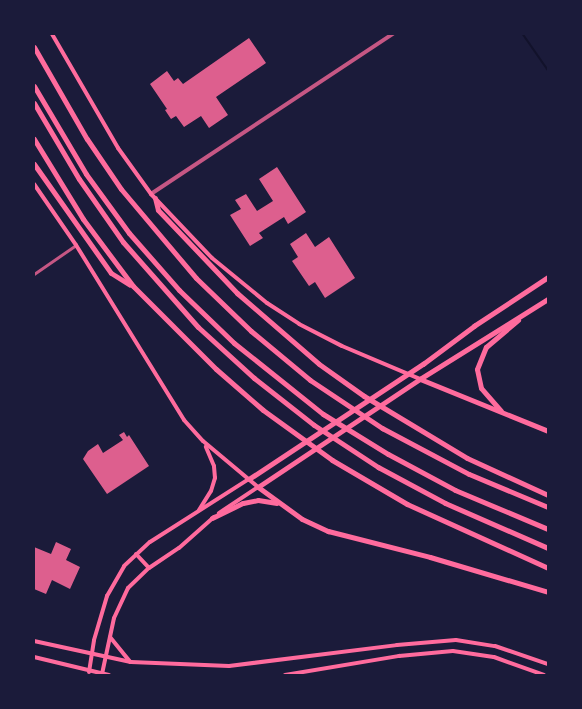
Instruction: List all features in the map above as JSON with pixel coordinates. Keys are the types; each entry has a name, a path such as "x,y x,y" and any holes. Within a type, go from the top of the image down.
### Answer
{"highway":[{"path":"34,47 86,139 126,195 196,278 251,331 310,380 382,428 469,474 548,507"},
{"path":"34,86 86,174 129,233 179,290 234,343 323,414 388,454 455,490 548,529"},
{"path":"34,103 79,179 123,242 198,326 254,378 314,425 411,486 480,519 548,548"},
{"path":"34,139 83,219 133,286 241,391 332,460 440,521 548,568"},
{"path":"34,164 111,273 133,286"},
{"path":"155,198 158,210 237,293 319,364 364,396 466,458 548,495"},
{"path":"503,413 482,388 477,369 486,347 518,320"},
{"path":"420,379 548,430"},
{"path":"258,487 278,503 328,531 460,565 548,592"},
{"path":"212,518 233,506 248,502 278,503"}],"main road":[{"path":"52,34 118,148 151,194 212,258 267,303 317,334 407,375 420,379"},
{"path":"34,184 76,245 158,381 203,441 214,466 215,478 205,502 197,513"},
{"path":"89,672 91,655 107,596 124,566 136,554 164,531 197,513 407,375 548,276"},
{"path":"102,674 110,637 120,602 128,588 149,568 179,548 212,518 304,455 420,379 491,334 518,320 548,299"},
{"path":"203,441 258,487"},
{"path":"136,554 149,568"},
{"path":"110,637 130,662"},
{"path":"34,641 91,655 130,662 221,666 260,664 443,640 495,646 548,664"},
{"path":"285,675 399,656 453,651 494,657 544,675"},
{"path":"34,657 89,672 110,675"}],"street":[{"path":"151,194 393,34"},
{"path":"34,274 76,245"}],"building":[{"path":"249,38 266,63 216,97 228,115 209,128 201,116 184,127 176,116 171,119 165,110 167,109 150,84 167,71 174,81 178,78 183,84"},
{"path":"277,167 306,212 288,224 284,217 259,233 263,238 250,246 230,215 241,209 235,200 246,194 257,211 273,201 259,179"},
{"path":"306,233 315,247 329,237 355,278 325,298 315,282 309,286 292,261 298,257 290,244"},
{"path":"124,432 127,437 129,435 149,466 107,494 83,459 88,451 98,444 103,453 123,440 119,435"},
{"path":"56,542 71,549 66,560 80,567 70,589 52,580 46,594 34,589 34,547 51,554"}],"waterway":[{"path":"523,34 548,70"}]}
